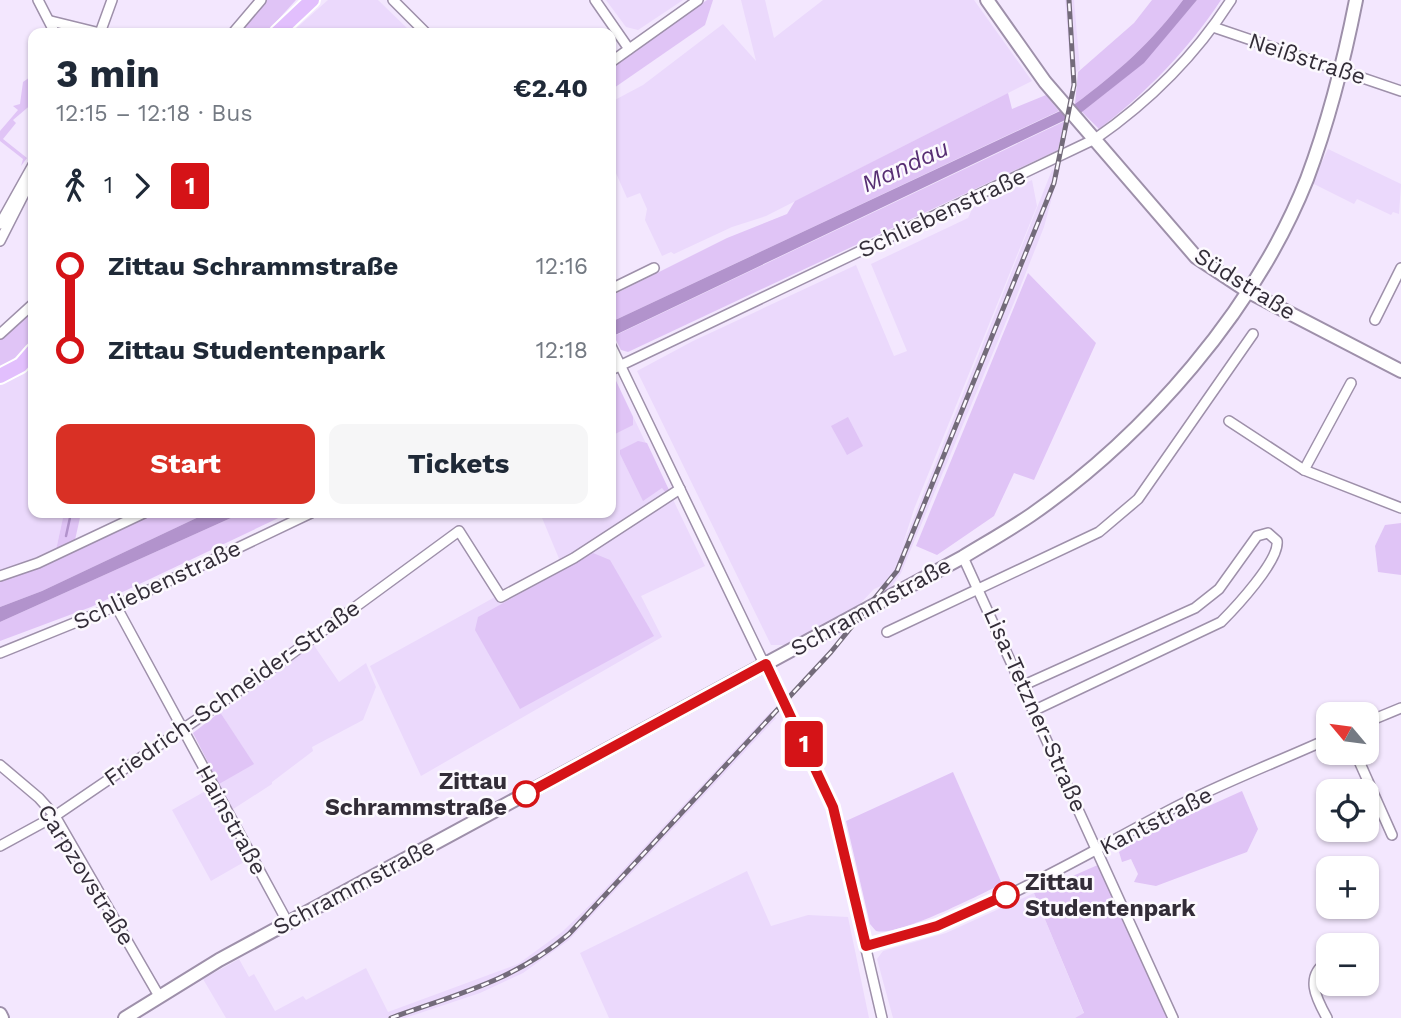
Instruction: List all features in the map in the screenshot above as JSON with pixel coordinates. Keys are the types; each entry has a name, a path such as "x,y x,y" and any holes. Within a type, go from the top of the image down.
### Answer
{"main road":[{"path":"282,28 312,0"},
{"name":"Südstraße","path":"987,0 1052,90 1196,257 1249,292 1401,370"},
{"name":"Schrammstraße","path":"125,1018 288,923 963,556 1031,514 1096,464 1166,395 1249,292 1306,181 1342,69 1356,0"},
{"path":"0,376 21,365 28,357"}],"street":[{"path":"38,0 53,28"},
{"path":"102,28 112,0"},
{"path":"237,28 261,0"},
{"path":"393,0 421,28"},
{"path":"595,0 614,28"},
{"path":"616,58 698,0"},
{"name":"Schliebenstraße","path":"616,368 1124,119 1163,85 1213,27 1231,0"},
{"path":"51,21 80,28"},
{"name":"Neißstraße","path":"1213,27 1401,91"},
{"path":"616,30 629,49"},
{"path":"1,233 28,176"},
{"path":"1,233 28,185"},
{"path":"616,287 654,268"},
{"path":"1375,320 1401,268"},
{"path":"0,334 28,309"},
{"path":"887,632 981,590 1099,532 1116,520 1138,499 1253,334"},
{"path":"616,370 680,489 833,807 882,1018"},
{"path":"1304,470 1351,383"},
{"path":"1229,421 1304,470 1401,508"},
{"name":"Friedrich-Schneider-Straße","path":"0,846 55,816 268,671 459,531 500,597 574,558 680,489"},
{"path":"0,576 38,563 133,518"},
{"name":"Schliebenstraße","path":"0,653 116,606 301,518"},
{"path":"1024,685 1195,608 1219,589 1257,536 1266,533 1277,541 1275,554 1238,606 1220,622 1035,710"},
{"name":"Lisa-Tetzner-Straße","path":"963,556 981,590 1173,1018"},
{"name":"Hainstraße","path":"116,606 288,923"},
{"path":"1379,717 1401,708"},
{"name":"Kantstraße","path":"866,946 957,918 1098,851 1169,811 1316,744"},
{"name":"Carpzovstraße","path":"0,765 55,816 159,996"},
{"path":"1361,765 1392,835"},
{"path":"1316,972 1313,981 1316,998 1327,1018"}],"shaded area":[{"path":"265,0 296,0 271,28 242,28"},
{"path":"328,0 378,0 407,28 297,28"},
{"path":"606,0 683,0 638,30 626,27"},
{"path":"707,0 713,0 705,25 616,87 616,65"},
{"path":"741,0 765,0 774,38 823,0 974,0 1032,81 766,216 732,227 674,254 671,252 662,256 645,220 647,209 640,193 627,198 616,173 616,99 643,85 723,24 756,61"},
{"path":"1065,0 1074,0 1080,69 1071,77"},
{"path":"1152,0 1183,0 1133,56 1075,104 1078,72 1134,23"},
{"path":"1183,0 1197,0 1144,63 1082,112 616,335 616,320 1075,104 1105,81 1159,30"},
{"path":"1197,0 1221,0 1165,70 1099,129 1082,112 1143,63"},
{"path":"28,78 28,107 13,120 16,123 3,139 27,158 21,166 23,159 0,141 0,131 18,110 13,106 20,104 23,82"},
{"path":"1008,93 1012,109 1046,95 1059,111 616,320 616,294 727,238 787,214 795,201"},
{"path":"1065,121 1058,150 628,352 621,350 616,335"},
{"path":"1328,149 1401,184 1399,214 1393,212 1391,215 1357,199 1354,204 1312,183"},
{"path":"1060,168 1044,227 901,573 886,594 871,601 881,586 874,589 856,608 785,645 771,645 637,371 693,341 856,265 894,356 907,351 871,264 968,218 973,207 1032,180 1037,206 914,509 901,550 1052,170"},
{"path":"1028,273 1096,343 1034,480 1014,473 994,516 937,555 916,546"},
{"path":"28,314 28,343 12,361 0,367 0,339"},
{"path":"28,370 28,518 63,518 56,550 0,572 0,384"},
{"path":"616,381 705,566 641,596 662,637 421,776 370,666 560,561 542,518 616,518"},
{"path":"616,381 633,417 633,425 616,434"},
{"path":"848,417 863,446 847,455 831,426"},
{"path":"638,441 647,443 669,490 666,493 662,488 643,501 620,454 620,450"},
{"path":"63,518 80,518 75,540 56,550"},
{"path":"143,518 196,518 42,591 0,607 0,579 40,566"},
{"path":"196,518 231,518 0,622 0,607 42,591"},
{"path":"231,518 278,518 91,607 0,641 0,622"},
{"path":"1401,523 1401,575 1378,572 1375,546 1385,525"},
{"path":"593,553 610,560 654,636 520,709 475,630 478,617"},
{"path":"313,644 339,682 366,663 376,687 363,720 312,747 313,751 272,784 221,817 244,862 211,881 172,810 253,764 220,712"},
{"path":"771,711 776,718 569,940 523,973 480,993 405,1018 226,1018 203,979 239,959 249,977 254,974 275,1011 303,996 306,1000 366,968 388,1012 518,964 562,932 591,904"},
{"path":"220,712 254,764 219,784 193,733"},
{"path":"953,772 1002,884 919,922 902,928 876,931 870,924 846,821"},
{"path":"1242,791 1258,829 1247,852 1156,886 1134,882 1138,874 1131,859 1122,862 1119,852 1149,833"},
{"path":"1100,864 1167,1018 1075,1018 1084,1013 1034,893"},
{"path":"747,871 771,926 808,915 848,917 869,1018 609,1018 580,953"},
{"path":"1034,893 1084,1014 1075,1018 893,1018 877,959 883,951 946,933"}],"waterway":[{"path":"66,536 70,518"}],"railway":[{"path":"391,1018 506,975 527,964 569,934 831,652 897,571 1054,183 1074,85 1069,0"}],"bus line":[{"name":"1","path":"526,794 766,664 833,807 866,946 937,926 1006,895"}],"place":[{"name":"Zittau Schrammstraße","path":"526,794"},
{"name":"Zittau Studentenpark","path":"1006,895"}],"water label":[{"name":"Mandau","path":"905,166"}]}
